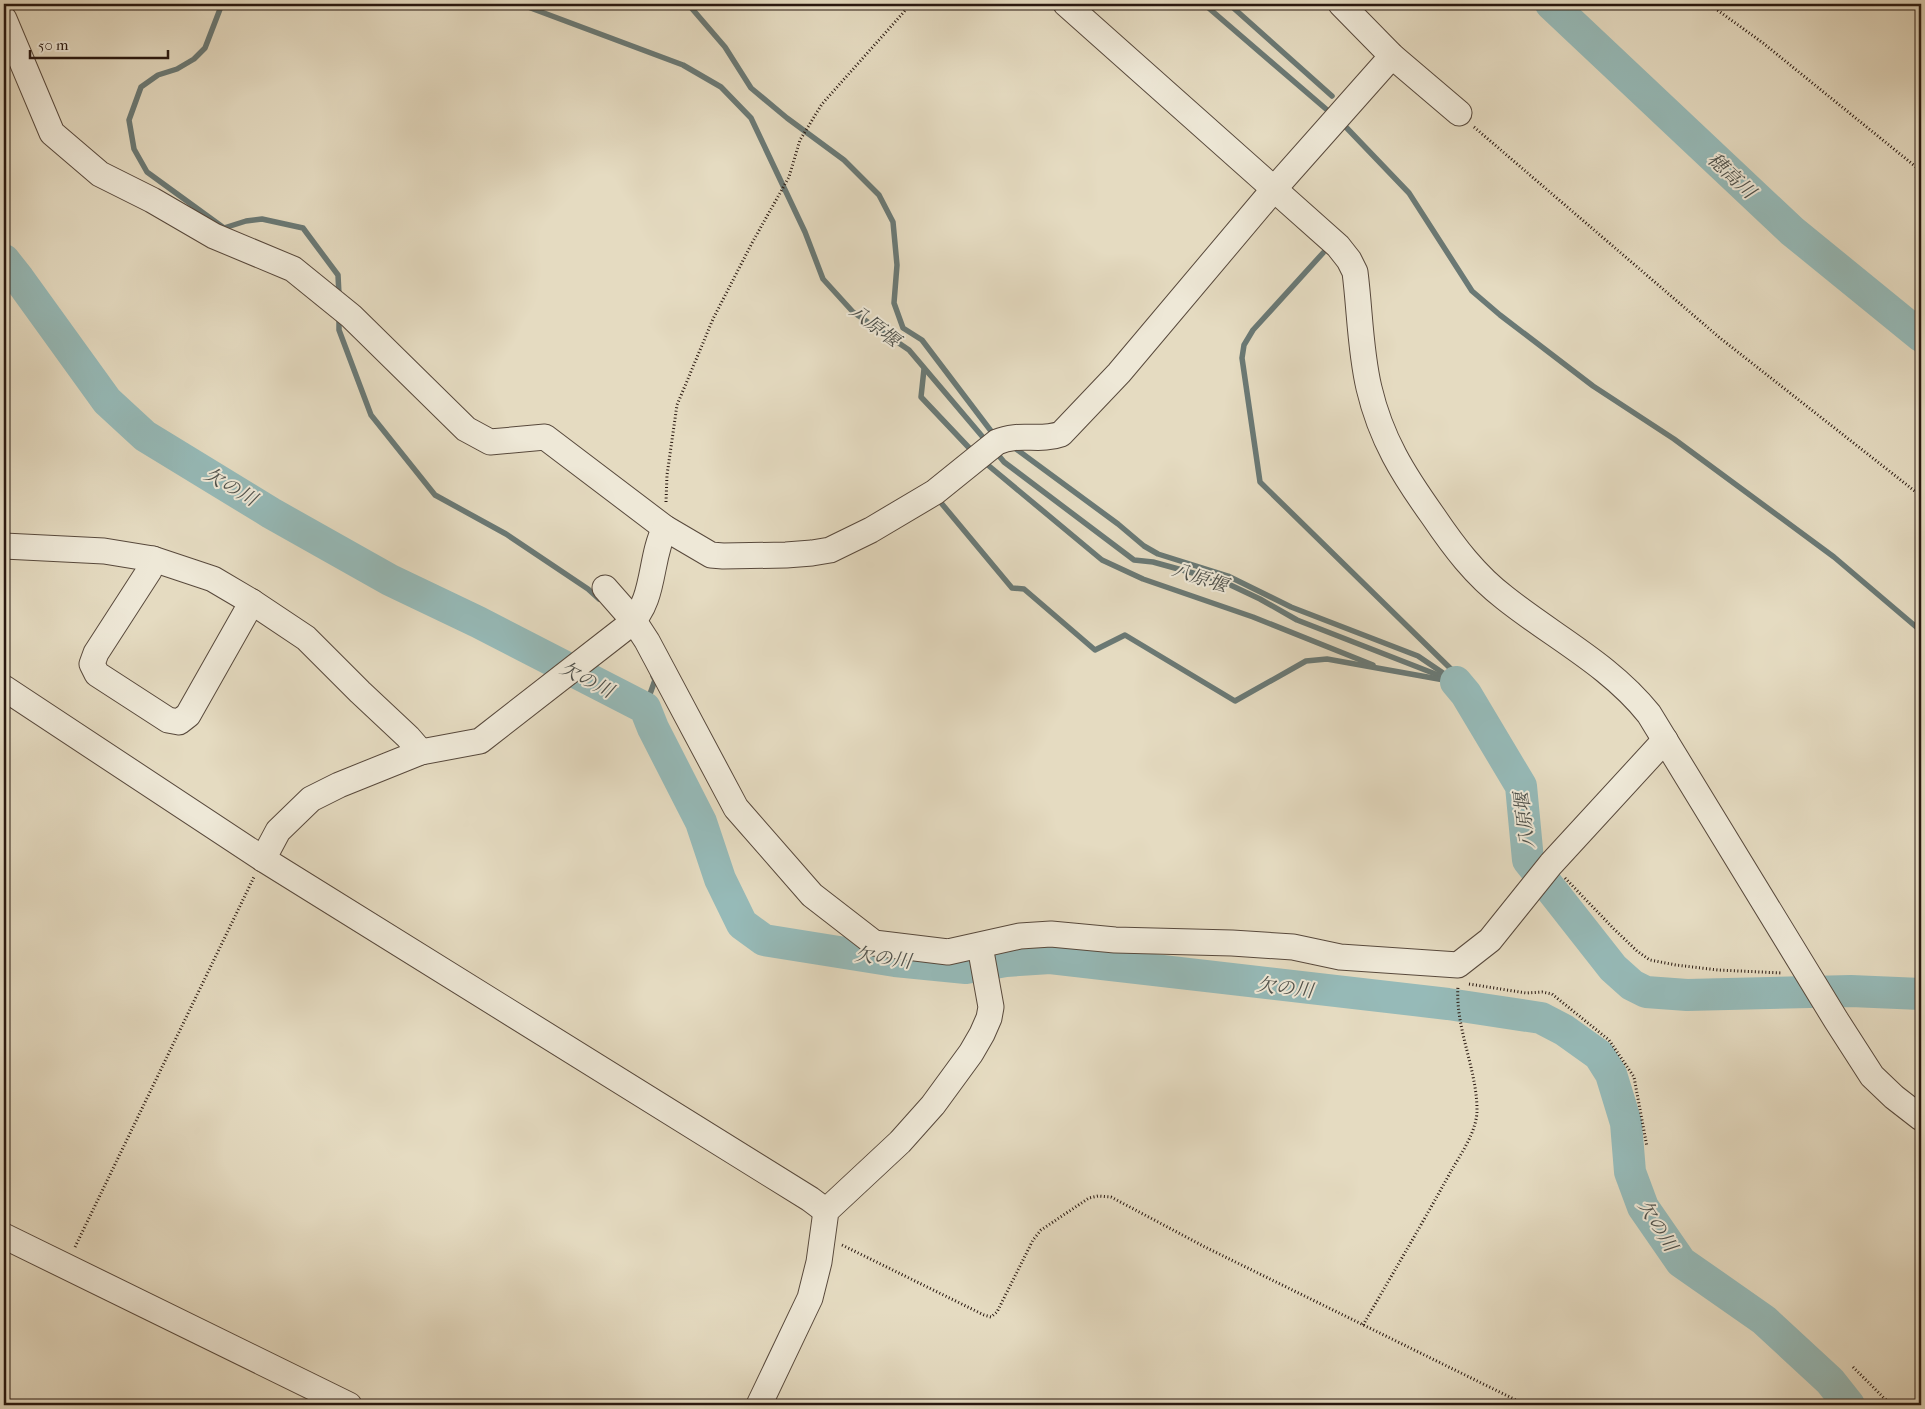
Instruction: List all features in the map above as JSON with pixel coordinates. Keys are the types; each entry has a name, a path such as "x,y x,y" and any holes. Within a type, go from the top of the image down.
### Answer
{"street":[{"path":"1066,4 1338,246 1349,260 1354,272 1363,356 1370,389 1381,427 1397,463 1455,549 1478,575 1505,598 1622,684 1649,714 1872,1076 1921,1118"},
{"path":"1342,4 1392,56 1459,113"},
{"path":"4,20 52,133 100,174 152,200 214,236 293,269 351,316 466,429 490,442 544,437 665,528 711,555 786,555 830,550 870,530 935,492 998,442 1006,438 1020,436 1049,438 1061,434 1119,373 1274,189 1392,56"},
{"path":"263,859 278,831 310,799 339,785 421,752 480,741 626,627 642,609 646,599 659,540 665,528"},
{"path":"4,546 104,551 153,559 213,579 306,638 408,737 421,752"},
{"path":"153,559 149,571 96,653 92,664 97,674 168,720 179,722 188,715 252,602"},
{"path":"605,588 626,627 647,640 736,808 812,894 874,943 948,952 981,951 1020,936 1051,934 1115,940 1232,943 1293,947 1340,957 1458,965 1490,940 1543,874 1666,740"},
{"path":"4,688 263,859 810,1199 826,1211"},
{"path":"759,1405 810,1298 824,1236 826,1211 900,1142 933,1105 971,1053 982,1034 989,1018 991,1007 981,951"},
{"path":"4,1236 349,1405"}],"path":[{"path":"665,528 667,475 677,405 713,319 789,176 800,140 822,104 911,4"},
{"path":"1709,4 1763,43 1921,170"},
{"path":"1459,113 1720,338 1921,496"},
{"path":"65,1267 263,859"},
{"path":"1543,874 1614,929 1637,951 1650,960 1718,970 1809,975"},
{"path":"1467,984 1526,993 1542,992 1552,994 1609,1040 1634,1078 1647,1147"},
{"path":"1363,1325 1431,1208 1472,1132 1477,1113 1476,1096 1461,1021 1458,990"},
{"path":"824,1236 991,1317 998,1312 1032,1240 1041,1230 1089,1198 1098,1196 1111,1197 1205,1247 1526,1405"},
{"path":"1853,1368 1891,1405"}],"waterway":[{"path":"222,4 205,48 194,59 177,69 158,75 141,87 129,120 134,149 147,172 224,228 246,221 262,219 303,228 338,275 339,295"},
{"name":"八原堰","path":"520,4 683,65 721,87 751,118 805,232 823,279 853,312 909,350 987,442"},
{"path":"688,4 725,47 751,88 787,118 844,160 879,195 893,222 897,265 894,303 903,328 922,340 996,435"},
{"path":"1204,4 1333,115"},
{"path":"1229,4 1332,96"},
{"name":"穂高川","path":"1551,4 1792,231 1921,336"},
{"path":"1342,123 1409,193 1472,291 1500,315 1593,386 1674,439 1834,557 1921,631"},
{"path":"1323,253 1253,330 1244,345 1242,358 1260,482 1451,669 1456,682"},
{"name":"欠の川","path":"4,260 107,401 145,436 271,513 390,580 478,622 645,708 653,728 701,822 720,879 742,924 764,940 895,961 966,968 1006,961 1050,958 1448,1004 1541,1018 1564,1030 1599,1055 1611,1074 1626,1123 1630,1172 1643,1207 1681,1262 1764,1320 1830,1381 1849,1405"},
{"path":"339,317 339,330 371,415 435,495 506,534 588,589 599,599"},
{"path":"924,369 921,397 974,453"},
{"path":"1012,446 1118,524 1144,546 1158,554 1228,576 1291,607 1418,656 1446,675"},
{"name":"八原堰","path":"995,451 1004,462 1134,560 1153,562 1222,581 1260,599 1297,620 1456,682"},
{"path":"983,461 1102,560 1143,579 1253,617 1373,665"},
{"path":"942,504 1012,588 1024,589 1095,650 1125,635 1235,701 1306,661 1327,659 1444,680"},
{"path":"645,708 655,680 653,676"},
{"name":"八原堰","path":"1456,682 1466,694 1521,786 1528,860 1613,968 1632,985 1646,992 1687,995 1851,991 1921,994"}]}
